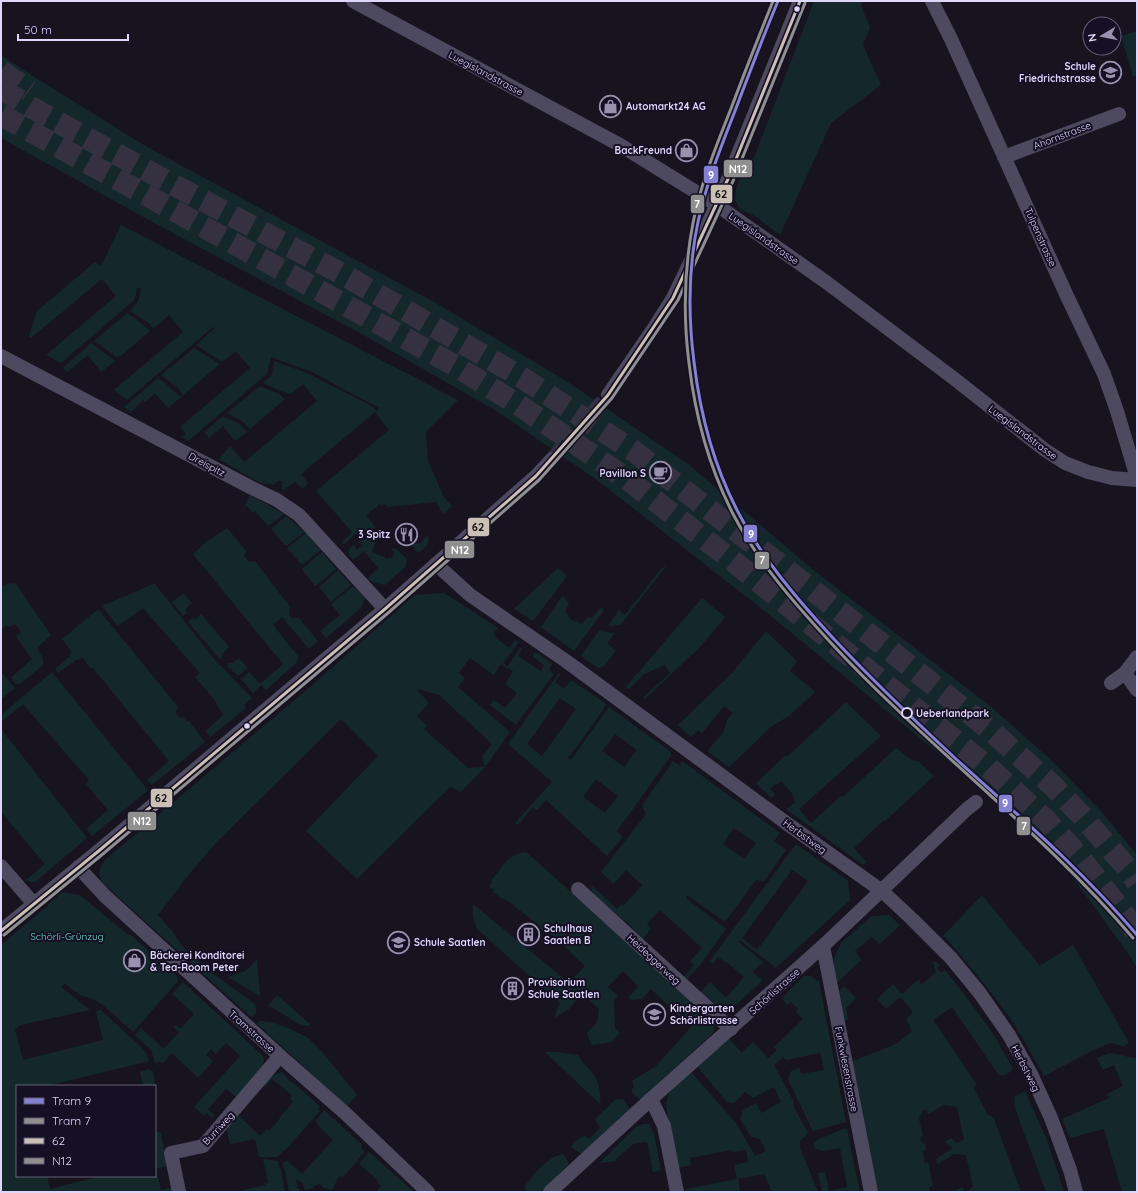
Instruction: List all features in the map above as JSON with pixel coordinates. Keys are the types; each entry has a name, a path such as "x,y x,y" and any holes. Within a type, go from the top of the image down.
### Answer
{"street":[{"name":"Luegislandstrasse","path":"353,1 620,145 717,205 826,282 952,377 1044,450 1065,463 1088,472 1112,478 1137,479"},
{"path":"608,395 673,298 717,205 800,1"},
{"name":"Tulpenstrasse","path":"932,1 1104,374 1117,411 1137,479"},
{"name":"Ahornstrasse","path":"1004,157 1119,114"},
{"name":"Dreispitz","path":"1,356 277,500 299,515 385,610"},
{"path":"1,931 385,610 530,481 552,459"},
{"name":"Herbstweg","path":"436,564 470,595 566,661 789,825 882,891 912,919 951,958 980,992 1009,1035 1031,1074 1051,1118 1070,1170 1076,1192"},
{"path":"1111,683 1125,673 1137,657"},
{"path":"1125,673 1137,690"},
{"name":"Schörlistrasse","path":"550,1192 823,946 976,802"},
{"path":"1,866 34,904"},
{"name":"Tramstrasse","path":"78,867 105,896 280,1056 345,1113 428,1192"},
{"name":"Heideggerweg","path":"578,888 731,1029"},
{"name":"Funkwiesenstrasse","path":"823,946 871,1192"},
{"name":"Burriweg","path":"179,1192 171,1153 203,1146 280,1056"},
{"path":"651,1100 664,1126 677,1192"}],"green space":[{"path":"814,1 863,1 861,6 870,27 863,45 881,85 831,123 780,235 755,216 740,209 735,200 736,189 746,162 750,163 755,155"},
{"path":"1137,31 1137,76 1133,77 1122,36"},
{"name":"Ueberlandpark","path":"1,55 147,147 434,302 568,382 688,464 816,572 990,706 1049,758 1101,811 1137,855 1137,968 1128,953 1073,878 1032,835 988,794 766,612 597,480 495,410 369,338 147,219 1,138"},
{"path":"121,225 458,400 426,432 428,461 444,497 452,506 443,514 436,502 388,507 384,504 382,506 380,504 366,515 375,527 358,532 344,544 342,542 352,532 316,491 389,430 375,412 301,474 308,483 303,489 295,482 282,491 282,481 278,481 274,485 260,483 219,459 230,446 244,462 317,401 303,384 291,394 263,383 272,375 274,361 307,373 370,405 376,412 379,408 312,372 271,357 267,374 188,441 182,437 186,434 180,427 250,368 236,351 222,362 196,345 215,328 213,327 127,400 114,390 183,332 169,315 153,329 150,324 130,311 138,301 141,289 138,287 134,300 61,363 46,355 116,296 102,279 31,338 29,336 37,311 95,262 101,266"},
{"path":"127,313 150,331 118,358 94,341"},
{"path":"91,343 115,361 101,372 88,355 67,372 63,368"},
{"path":"194,348 220,364 183,395 178,388 161,375"},
{"path":"158,378 181,397 168,408 155,393 145,402 143,400 131,412 124,407"},
{"path":"260,386 279,394 285,399 250,429 242,421 227,413"},
{"path":"222,417 236,422 247,432 235,441 223,426 209,438 204,432"},
{"path":"250,495 284,514 268,526 255,511 253,513 247,506 243,509"},
{"path":"286,516 304,532 286,546 271,529"},
{"path":"227,528 246,551 244,556 249,562 255,561 290,607 289,615 292,618 299,618 318,641 309,649 282,617 273,625 298,656 297,662 266,690 261,685 253,693 241,679 249,672 260,684 283,664 193,554 206,542"},
{"path":"306,533 321,550 302,565 287,548"},
{"path":"427,535 429,541 419,553 414,549 413,544 421,543"},
{"path":"369,537 377,538 372,552 388,559 389,557 392,558 395,552 392,551 393,548 407,559 406,566 385,585 372,582 368,578 378,568 364,551 353,560 349,554 349,550 354,545 357,550 363,546 359,541"},
{"path":"322,552 336,569 315,586 302,569"},
{"path":"667,565 620,625 608,626 619,610 625,615 660,570"},
{"path":"558,568 567,576 533,621 514,609"},
{"path":"338,570 351,585 331,602 319,587"},
{"path":"10,583 16,584 51,635 37,648 43,659 43,665 20,684 16,684 11,678 32,659 16,636 21,632 15,624 9,627 6,625 1,630 1,587"},
{"path":"155,584 214,659 252,698 244,705 246,708 210,737 206,731 223,715 214,699 195,677 200,673 143,608 118,626 102,606"},
{"path":"354,587 365,598 361,608 326,638 320,631 340,615 331,604"},
{"path":"183,593 192,603 185,610 187,612 183,616 172,602"},
{"path":"444,593 498,628 497,630 493,631 496,638 509,648 515,640 519,642 503,663 507,667 519,649 523,646 518,656 541,671 544,665 533,657 534,653 539,654 552,664 549,669 554,674 516,725 490,705 494,700 505,708 517,693 505,684 513,671 508,668 507,669 501,664 494,675 470,658 459,673 465,678 458,687 510,732 485,767 461,792 450,787 357,879 306,831 378,756 341,719 216,843 190,873 158,915 183,947 202,966 255,1004 256,1012 251,1017 104,884 100,878 101,866 105,860 317,681 415,595","holes":["418,689 439,695 492,744 482,757 485,767 468,768 424,729 427,726 417,716 429,703 417,690"]},
{"path":"562,596 569,603 565,611 569,616 568,617 575,622 576,621 582,624 588,617 592,618 601,607 604,610 574,651 541,627"},
{"path":"702,598 725,617 701,646 645,699 643,698 670,673 665,665 644,674 629,689 625,688"},
{"path":"99,610 178,707 175,712 179,717 189,721 205,742 152,785 147,780 169,761 93,668 90,668 83,658 76,660 58,673 55,669 70,656 71,651 62,639"},
{"path":"201,614 229,647 222,654 223,656 220,659 188,622 192,618 194,620"},
{"path":"599,631 615,633 607,643 616,651 603,667 598,668 581,656"},
{"path":"766,631 797,661 790,671 815,692 789,716 772,726 729,767 707,751 723,733 728,718 733,713 724,706 702,733 698,730 691,737 678,725 732,673"},
{"path":"239,658 248,668 238,676 227,666 229,663 233,663"},
{"path":"1,672 15,688 1,699"},
{"path":"52,672 147,789 147,791 92,836 86,829 108,810 86,784 89,780 23,704 1,722 1,715"},
{"path":"559,673 561,673 555,682 564,689 571,680 606,705 568,758 571,760 609,707 671,752 671,756 617,831 623,837 607,856 546,800 537,810 533,807 518,825 515,823 552,782 508,744","holes":["560,698 576,709 542,756 527,744","615,734 637,750 624,767 602,751","596,779 618,796 605,813 583,797"]},
{"path":"846,702 881,736 799,809 811,823 841,796 843,797 896,748 912,760 919,762 934,776 854,848 866,862 863,865 786,809 796,802 791,792 781,781 770,789 775,794 771,798 756,783 786,755 787,757"},
{"path":"1,729 87,838 35,882 26,880 45,864 1,812"},
{"path":"673,761 680,766 682,761 780,833 774,841 786,850 764,881 756,880 725,922 687,895 686,898 726,929 700,965 687,979 684,977 694,965 690,961 702,948 660,910 647,924 651,929 643,939 630,925 595,896 592,891 591,885 617,909 621,904 624,905 642,885 626,870 614,884 601,872 646,814 642,806","holes":["734,828 756,843 744,859 723,844"]},
{"path":"796,844 848,881 850,900 776,968 740,940 739,942 763,962 752,972 763,980 736,1005 721,1009 701,992 710,982 726,998 744,977 728,963 718,957 713,964 709,962","holes":["792,870 808,881 757,950 742,938"]},
{"path":"526,852 710,1016 691,1020 680,1017 651,989 642,999 631,1000 628,998 638,986 623,971 608,987 618,996 614,1000 615,1028 620,1033 611,1042 592,1045 589,1040 587,1033 597,1022 599,1009 587,998 576,1000 569,1009 554,1018 560,1003 477,929 473,917 473,904 569,983 585,966 551,934 548,935 540,928 540,926 504,898 502,899 493,892 494,890 489,886 505,862 513,856"},
{"name":"Schörli-Grünzug","path":"62,892 80,895 127,934 132,936 178,977 178,981 133,1032 104,1006 95,1000 80,995 65,984 61,987 90,1010 20,1025 15,1029 23,1060 103,1040 96,1011 101,1010 145,1051 149,1061 51,1085 16,1085 16,1177 47,1177 50,1189 97,1177 156,1177 156,1169 161,1190 172,1187 172,1192 1,1192 1,945"},
{"path":"982,895 1040,966 1073,945 1129,1043 1124,1046 1110,1043 1044,1076 1016,1027 1000,1004 945,937 942,937"},
{"path":"889,915 900,925 880,944 872,937 855,951 861,960 838,982 836,981 833,968 834,959 841,943 872,916"},
{"path":"257,959 260,996 228,977 246,971"},
{"path":"935,961 940,965 937,968 941,973 945,970 994,1035 1013,1069 1003,1075 998,1074 952,1007 933,1020 977,1085 973,1087 988,1115 994,1119 1021,1192 965,1192 973,1187 966,1155 954,1154 938,1164 936,1159 953,1148 945,1142 952,1138 957,1143 964,1139 957,1107 944,1105 928,1114 926,1110 923,1110 919,1119 923,1136 920,1137 922,1143 925,1144 926,1150 923,1151 925,1163 928,1162 933,1186 929,1187 930,1192 877,1192 851,1062 896,1044 912,1031 906,1019 913,1012 900,997 886,1009 877,999 893,984 902,994 919,979 921,985 936,972 933,962"},
{"path":"804,976 811,976 819,982 846,1122 813,1131 789,1082 788,1078 791,1071 800,1068 801,1074 824,1070 820,1053 786,1060 783,1057 774,1065 794,1102 794,1107 808,1133 800,1141 800,1148 818,1192 772,1192 764,1174 738,1179 740,1192 684,1192 687,1189 737,1179 734,1165 748,1162 746,1150 732,1152 731,1150 690,1158 691,1165 678,1168 666,1105 670,1090 690,1071 736,1123 755,1156 766,1151 760,1139 751,1137 740,1119 743,1110 756,1103 761,1113 781,1102 774,1087 753,1098 745,1092 734,1103 727,1102 696,1065 727,1036 742,1053 753,1042 768,1058 777,1050 774,1047 803,1019 796,1012 798,1009 791,1002 787,1005 782,998"},
{"path":"183,982 263,1056 264,1060 262,1069 236,1097 226,1089 208,1109 215,1116 212,1118 207,1113 204,1116 194,1107 240,1056 226,1043 216,1054 211,1049 206,1055 213,1061 198,1078 172,1053 163,1063 155,1063 151,1050 135,1035 141,1028 164,1049 179,1032 174,1027 176,1025 180,1029 194,1014 172,994"},
{"path":"844,986 856,998 846,1008 848,1019 845,1021 838,992"},
{"path":"277,995 310,1024 309,1026 299,1024 268,1005"},
{"path":"261,1021 271,1022 286,1027 307,1037 323,1053 357,1095 347,1106 256,1023"},
{"path":"715,1023 712,1034 640,1099 632,1093 632,1089 634,1087 632,1081 656,1066 693,1025"},
{"path":"545,1052 578,1055 593,1074 597,1082 599,1087 600,1104"},
{"path":"1109,1053 1137,1058 1137,1192 1122,1192 1104,1129 1070,1138 1062,1119 1109,1098 1107,1094 1123,1086 1114,1065 1103,1070 1097,1058"},
{"path":"148,1069 153,1071 155,1085 143,1085 140,1072"},
{"path":"282,1072 290,1081 320,1106 318,1108 320,1111 288,1147 277,1157 259,1157 255,1139 230,1144 227,1128 236,1113 260,1136 267,1129 269,1131 293,1102 290,1099 292,1095 272,1079 265,1087 263,1085 271,1075"},
{"path":"1025,1091 1047,1140 1064,1192 1046,1192 1016,1111 1014,1097"},
{"path":"616,1099 623,1099 630,1109 582,1154 571,1147 581,1137 585,1136 589,1139 600,1128 595,1119"},
{"path":"324,1110 362,1145 361,1148 365,1152 343,1177 340,1176 332,1190 324,1188 319,1184 313,1186 313,1188 305,1190 303,1184 296,1179 300,1192 289,1192 282,1163 287,1161 302,1174 333,1140 316,1121"},
{"path":"643,1124 649,1124 654,1134 661,1170 653,1172 647,1142 633,1144 616,1159 616,1161 599,1163 636,1127"},
{"path":"843,1129 847,1129 860,1192 819,1192 822,1191 818,1173 825,1172 829,1191 847,1187 840,1148 822,1151 814,1148 814,1143 817,1140"},
{"path":"156,1132 161,1133 167,1166 156,1169"},
{"path":"369,1152 414,1192 376,1192 381,1186 377,1182 378,1180 359,1164"},
{"path":"563,1154 569,1164 540,1192 526,1192 525,1187 527,1183 539,1170 552,1158"},
{"path":"263,1159 278,1161 285,1192 236,1192 266,1185 265,1183 268,1183"},
{"path":"962,1187 965,1192 955,1192 955,1191"}],"tunnel":[{"path":"1,71 29,91"},
{"path":"1,89 41,113 170,183 344,275 521,377 635,452 989,729 1052,785 1082,816 1128,869 1137,882"},
{"path":"1,115 454,365 517,404 631,482 733,561 989,768 1045,819 1078,855 1127,918 1137,934"},
{"path":"552,459 608,395"}],"tram line":[{"name":"7","path":"773,1 705,178 696,208 688,258 685,310 689,363 699,421 717,478 733,514 754,549 778,582 817,628 906,718 1061,861 1133,938"},
{"name":"9","path":"778,1 724,138 701,208 692,257 690,309 694,362 704,420 715,458 729,494 747,529 781,578 819,623 862,669 909,715 1072,866 1137,935"}],"transit line":[{"name":"62","path":"1,931 101,849 385,609 536,476 608,395 673,298 728,179 800,1"},
{"name":"N12","path":"4,935 104,853 388,613 539,480 612,398 678,300 733,181 805,3"}],"place":[{"name":"Schule Friedrichstrasse","path":"1111,72"},
{"name":"Automarkt24 AG","path":"611,106"},
{"name":"BackFreund","path":"687,150"},
{"name":"Pavillon S","path":"661,473"},
{"name":"3 Spitz","path":"406,534"},
{"name":"Ueberlandpark","path":"907,713"},
{"name":"Schulhaus Saatlen B","path":"529,934"},
{"name":"Schule Saatlen","path":"399,942"},
{"name":"Bäckerei Konditorei & Tea-Room Peter","path":"134,961"},
{"name":"Provisorium Schule Saatlen","path":"512,988"},
{"name":"Kindergarten Schörlistrasse","path":"654,1014"}]}
